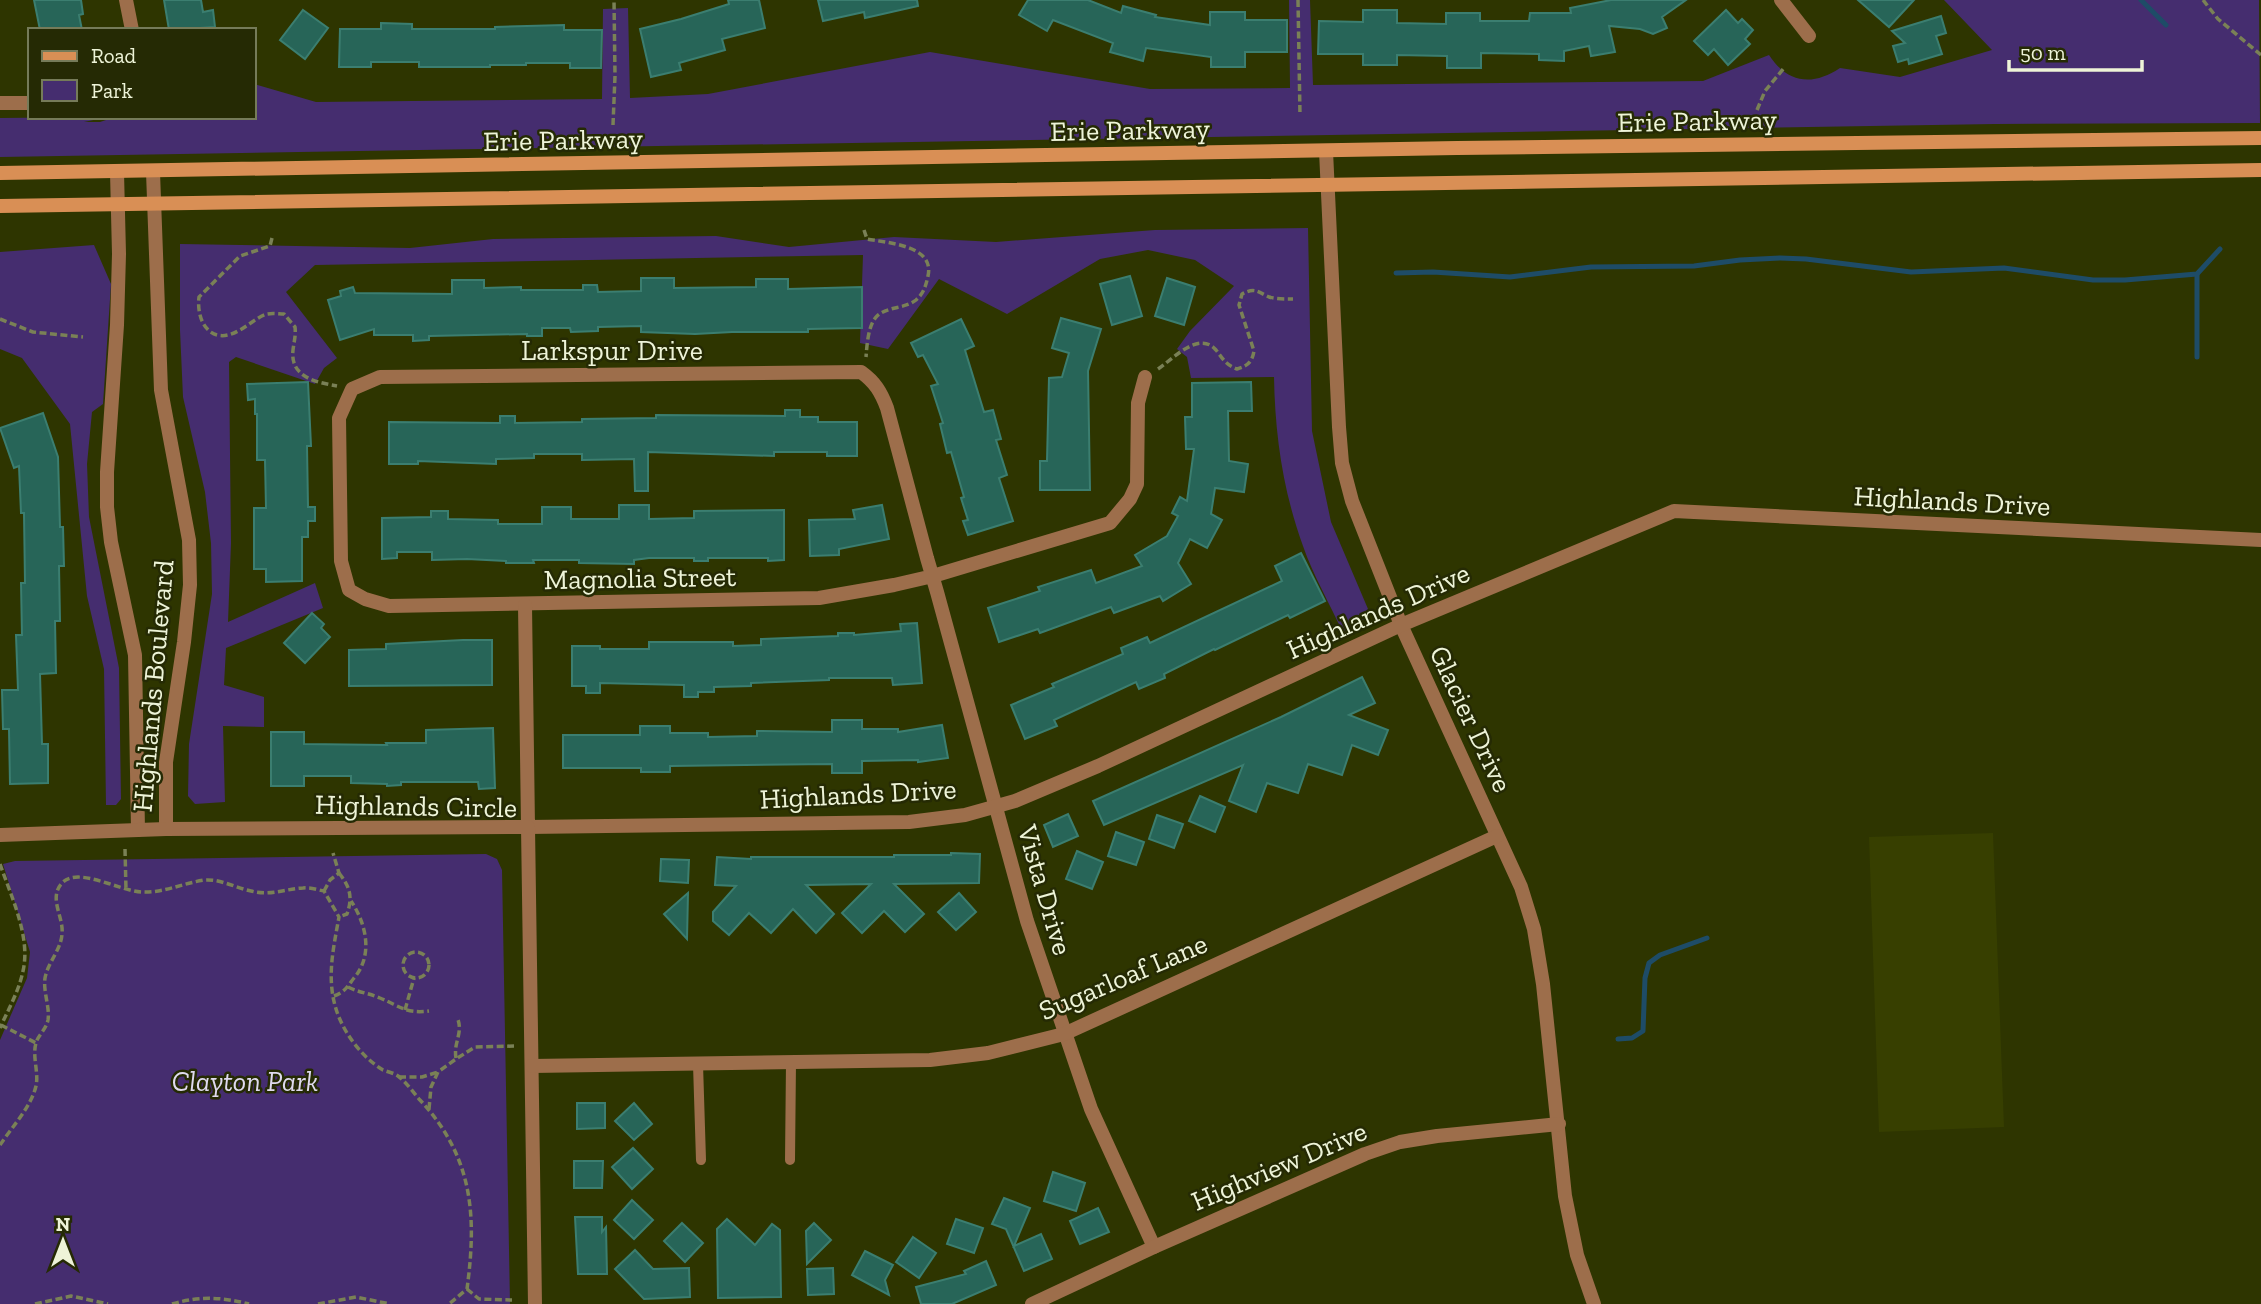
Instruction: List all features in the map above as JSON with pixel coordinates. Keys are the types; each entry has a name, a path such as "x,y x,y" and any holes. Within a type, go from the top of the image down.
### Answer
{"main road":[{"name":"Erie Parkway","path":"0,173 2261,138"},
{"name":"Erie Parkway","path":"0,206 2261,170"}],"street":[{"path":"126,0 132,28"},
{"path":"1781,0 1809,36"},
{"path":"0,103 28,103"},
{"name":"Glacier Drive","path":"1326,151 1333,346 1342,463 1363,532 1401,625 1521,887 1534,929 1543,984 1565,1196 1577,1255 1594,1304"},
{"name":"Highlands Boulevard","path":"117,172 117,324 107,507 111,542 135,654 138,830"},
{"name":"Highlands Boulevard","path":"153,172 161,390 189,540 190,574 184,642 166,762 166,829"},
{"name":"Larkspur Drive","path":"349,590 341,561 340,418 352,389 380,377 861,372 872,380 881,392 887,408 933,576"},
{"name":"Magnolia Street","path":"349,590 365,599 389,606 820,598 933,576 1110,523 1130,499 1137,484 1138,404 1145,377"},
{"name":"Highlands Drive","path":"528,827 909,822 995,808 1098,766 1401,625 1674,511 2261,540"},
{"name":"Vista Drive","path":"933,576 1027,921 1064,1034 1109,1153 1154,1247"},
{"path":"525,605 528,827"},
{"name":"Highlands Circle","path":"0,835 166,829 528,827 535,1304"},
{"name":"Sugarloaf Lane","path":"532,1066 930,1060 988,1053 1064,1034 1497,835"},
{"name":"Highview Drive","path":"1032,1304 1365,1154 1400,1142 1559,1124"}],"lane":[{"path":"790,1160 791,1062"},
{"path":"698,1063 701,1160"}],"path":[{"path":"613,125 614,0"},
{"path":"1298,0 1300,115"},
{"path":"2203,0 2218,19 2261,55"},
{"path":"1757,110 1765,91 1784,68"},
{"path":"864,230 867,239 902,246 920,253 929,270 925,288 916,300 884,311 872,322 866,357"},
{"path":"272,238 270,246 240,256 228,265 219,278 198,297 200,320 207,330 220,335 235,333 267,314 284,314 295,327 293,362 296,371 302,376 328,384"},
{"path":"1171,360 1187,346 1201,344 1214,347 1227,365 1237,369 1248,365 1254,351 1239,305 1242,294 1250,290 1260,290 1266,296 1293,299"},
{"path":"0,319 33,332 83,337"},
{"path":"125,849 126,890"},
{"path":"333,853 338,873 349,886 351,901 347,914 339,917"},
{"path":"0,864 24,939 25,953 24,971 1,1026 36,1043"},
{"path":"324,891 338,873"},
{"path":"0,1145 26,1108 36,1087 36,1043 45,1031 49,1018 45,978 63,933 56,896 60,885 69,878 83,876 126,890 143,892 165,891 186,883 208,880 271,894 305,888 324,891"},
{"path":"324,891 339,917 330,966 338,1013 363,1055 383,1070 399,1077 429,1109 446,1133 468,1186 472,1253 467,1289 449,1304"},
{"path":"334,996 344,992 363,968 367,940 359,912 351,901"},
{"path":"419,953 426,957 429,968 421,977 414,978 406,973 403,965 407,957 419,953"},
{"path":"405,1011 414,978"},
{"path":"348,987 384,999 405,1011 429,1011"},
{"path":"456,1059 454,1047 460,1036 461,1026 457,1017"},
{"path":"399,1077 422,1077 438,1072 475,1047 513,1046"},
{"path":"429,1109 431,1087 438,1072"},
{"path":"467,1289 479,1299 512,1300"},
{"path":"35,1304 71,1296 108,1304"},
{"path":"172,1304 211,1297 249,1304"},
{"path":"318,1304 356,1297 390,1304"}],"shaded area":[{"path":"1993,833 2004,1127 1879,1132 1869,837"}],"green space":[{"path":"1289,0 1310,0 1313,85 1703,81 1769,55 1784,72 1801,79 1820,78 1840,68 1900,77 1992,50 1944,0 2259,0 2260,123 1995,124 0,157 0,118 98,119 84,122 109,119 256,119 256,85 316,102 602,99 603,9 628,8 630,98 708,94 930,52 1150,89 1290,88"},
{"path":"1308,228 1312,431 1331,522 1368,609 1362,623 1343,633 1307,557 1290,505 1278,441 1274,377 1191,378 1187,357 1177,349 1190,331 1234,286 1195,260 1148,250 1100,259 1007,314 939,279 888,349 860,343 863,255 315,265 286,292 337,358 324,368 315,384 236,357 229,362 231,543 228,622 315,583 323,608 226,648 224,685 264,697 264,727 223,726 225,802 195,804 188,796 189,744 212,594 211,543 205,492 183,397 180,244 410,248 493,239 716,236 789,247 894,237 996,242 1155,230"},
{"path":"94,245 111,284 103,404 92,412 87,464 89,517 119,668 121,799 116,805 106,805 104,669 87,596 70,424 22,358 0,349 0,252"},
{"name":"Clayton Park","path":"486,854 497,859 502,870 510,1304 0,1304 0,1040 27,978 30,952 3,864 15,861"}],"building":[{"path":"34,0 81,0 83,14 79,15 82,28 40,28"},
{"path":"164,0 201,0 203,12 213,10 215,27 169,28"},
{"path":"728,0 759,0 765,28 722,39 725,50 679,63 681,70 651,77 640,29 729,4"},
{"path":"818,0 917,0 918,6 865,18 864,12 823,21"},
{"path":"1028,0 1088,0 1121,13 1123,6 1156,15 1155,17 1210,25 1210,12 1245,12 1245,20 1287,20 1287,52 1245,52 1245,67 1211,67 1211,57 1146,48 1143,61 1110,52 1113,43 1053,20 1047,31 1019,15"},
{"path":"1611,0 1686,0 1662,17 1667,28 1653,34 1640,29 1609,26 1615,52 1591,56 1589,46 1564,51 1564,61 1539,60 1539,54 1481,53 1481,68 1447,68 1447,56 1397,55 1397,65 1363,65 1363,54 1318,54 1319,21 1363,22 1363,10 1397,10 1397,23 1446,24 1446,13 1480,13 1480,21 1529,21 1530,13 1571,13 1570,8"},
{"path":"1858,0 1914,0 1889,27"},
{"path":"303,10 328,28 305,59 280,40"},
{"path":"1726,10 1738,23 1742,19 1753,30 1745,39 1750,44 1728,65 1714,49 1708,55 1694,41"},
{"path":"1941,16 1946,33 1936,36 1942,54 1909,64 1908,59 1898,62 1893,46 1905,43 1892,31"},
{"path":"381,23 412,24 412,29 495,29 564,25 564,30 602,30 601,68 570,68 570,63 419,67 419,62 371,62 371,67 339,67 340,29 381,29"},
{"path":"1130,276 1142,316 1112,325 1100,284"},
{"path":"641,278 674,278 674,288 756,287 756,279 788,279 788,289 862,287 862,328 695,334 641,332 641,326 598,327 598,331 571,332 570,328 542,328 542,336 429,336 429,340 413,341 413,335 374,335 374,329 340,340 328,300 341,296 340,291 353,287 355,293 452,294 452,280 484,280 484,288 583,290 583,285 597,285 598,292 641,291"},
{"path":"1167,278 1195,287 1184,325 1155,316"},
{"path":"1061,318 1101,329 1088,371 1090,490 1040,490 1040,461 1047,461 1049,378 1062,377 1069,353 1052,348"},
{"path":"961,319 974,346 965,350 984,412 993,410 1001,439 996,440 1007,475 999,478 1013,521 968,535 963,521 968,520 961,498 964,497 951,452 947,453 940,424 943,423 931,386 938,384 923,355 918,357 911,343"},
{"path":"308,382 311,446 307,446 308,507 315,507 315,521 308,521 308,537 302,537 302,581 266,582 266,569 254,569 254,508 266,508 265,460 257,460 257,414 255,399 248,400 247,384"},
{"path":"1251,382 1252,411 1228,411 1229,461 1248,464 1244,492 1215,488 1211,514 1222,520 1207,548 1190,539 1178,563 1191,584 1163,601 1160,596 1114,613 1111,607 1040,633 1038,629 999,642 988,608 1040,591 1038,587 1091,570 1096,583 1142,566 1135,555 1167,536 1178,516 1172,513 1180,497 1187,501 1194,449 1186,449 1185,417 1192,417 1192,383"},
{"path":"785,410 800,410 800,417 818,417 818,422 857,422 857,456 827,456 827,452 774,452 774,456 648,452 648,491 635,491 634,459 582,460 582,454 534,454 534,458 496,459 496,464 418,461 418,464 389,464 389,422 500,423 500,416 515,416 515,423 656,418 656,415 785,416"},
{"path":"43,413 58,457 64,566 59,566 60,621 55,621 56,673 40,674 42,744 48,744 48,783 10,784 9,729 3,729 2,690 18,690 16,635 22,635 21,583 25,583 24,513 21,513 19,466 14,468 0,428"},
{"path":"619,505 649,505 649,519 694,518 694,511 784,510 784,560 708,558 708,561 694,561 694,558 649,558 634,560 634,564 579,563 579,560 506,563 467,559 432,560 432,552 397,552 397,558 382,559 382,518 431,517 431,511 448,511 448,519 498,520 498,524 542,524 542,507 571,507 571,519 619,519"},
{"path":"882,505 889,539 839,549 839,555 810,556 809,520 855,519 853,510"},
{"path":"1301,553 1325,601 1214,649 1164,674 1165,678 1139,689 1136,682 1054,720 1057,726 1025,739 1011,705 1054,687 1052,684 1123,654 1121,648 1147,637 1150,643 1282,581 1275,566"},
{"path":"312,613 324,624 321,628 330,637 305,663 284,643"},
{"path":"917,623 922,683 893,685 892,678 829,678 714,687 714,692 698,692 698,697 684,697 684,685 600,683 600,693 586,693 586,686 572,686 572,646 649,649 649,642 733,642 733,646 761,645 761,639 901,631 900,624"},
{"path":"492,640 492,685 349,686 349,650 386,649 386,644"},
{"path":"1362,677 1375,703 1349,715 1388,730 1378,755 1352,745 1342,775 1308,764 1298,793 1267,783 1256,812 1229,801 1243,765 1104,825 1093,801 1281,717"},
{"path":"832,720 862,720 862,729 898,729 898,732 942,725 948,758 918,762 862,761 862,773 832,773 832,764 670,766 670,772 641,772 641,768 563,768 563,735 640,735 640,726 670,726 670,733 708,733 708,737 757,736 757,731 832,732"},
{"path":"493,728 495,788 479,789 478,782 401,782 401,785 387,786 351,783 351,776 304,776 304,786 271,786 271,732 304,732 304,744 387,745 386,743 426,743 426,730"},
{"path":"1200,796 1225,807 1215,832 1189,821"},
{"path":"1068,814 1078,836 1053,847 1044,825"},
{"path":"1157,815 1183,824 1174,848 1149,839"},
{"path":"1116,832 1144,842 1136,865 1108,856"},
{"path":"1077,851 1103,862 1092,889 1066,879"},
{"path":"980,854 979,883 894,884 924,914 905,932 884,911 862,933 842,913 871,884 806,885 834,914 816,933 793,909 771,933 749,913 729,935 713,921 713,912 736,886 715,885 717,857 894,857"},
{"path":"661,859 689,860 688,883 660,881"},
{"path":"688,893 687,939 664,914"},
{"path":"959,893 976,912 956,930 938,912"},
{"path":"577,1103 605,1103 605,1128 577,1129"},
{"path":"634,1103 652,1124 634,1140 615,1121"},
{"path":"633,1148 653,1169 632,1189 612,1167"},
{"path":"574,1161 603,1161 602,1188 574,1188"},
{"path":"1053,1172 1085,1183 1076,1211 1044,1201"},
{"path":"1004,1198 1030,1208 1014,1246 1041,1234 1052,1259 1024,1271 1006,1229 992,1224"},
{"path":"632,1200 653,1220 634,1239 614,1220"},
{"path":"1098,1208 1109,1232 1080,1244 1070,1221"},
{"path":"575,1217 602,1217 602,1232 606,1227 607,1274 578,1274"},
{"path":"727,1219 755,1245 772,1224 780,1230 781,1297 718,1298 717,1229"},
{"path":"956,1219 983,1228 974,1253 947,1244"},
{"path":"682,1223 703,1243 685,1262 664,1241"},
{"path":"814,1223 831,1240 807,1264 806,1231"},
{"path":"913,1237 936,1253 919,1278 896,1262"},
{"path":"635,1250 653,1269 689,1268 690,1297 644,1299 615,1269"},
{"path":"865,1251 893,1265 885,1280 889,1295 852,1275"},
{"path":"986,1261 996,1285 952,1304 921,1304 916,1287 966,1274 964,1271"},
{"path":"833,1268 834,1294 808,1295 807,1269"}],"waterway":[{"path":"2141,0 2166,25"},
{"path":"1396,273 1433,272 1510,277 1591,267 1694,266 1780,258 1911,272 2004,268 2093,280 2125,280 2197,274 2220,249"},
{"path":"2197,274 2197,357"},
{"path":"1618,1039 1632,1038 1643,1031 1645,978 1649,963 1660,955 1707,938"}]}
